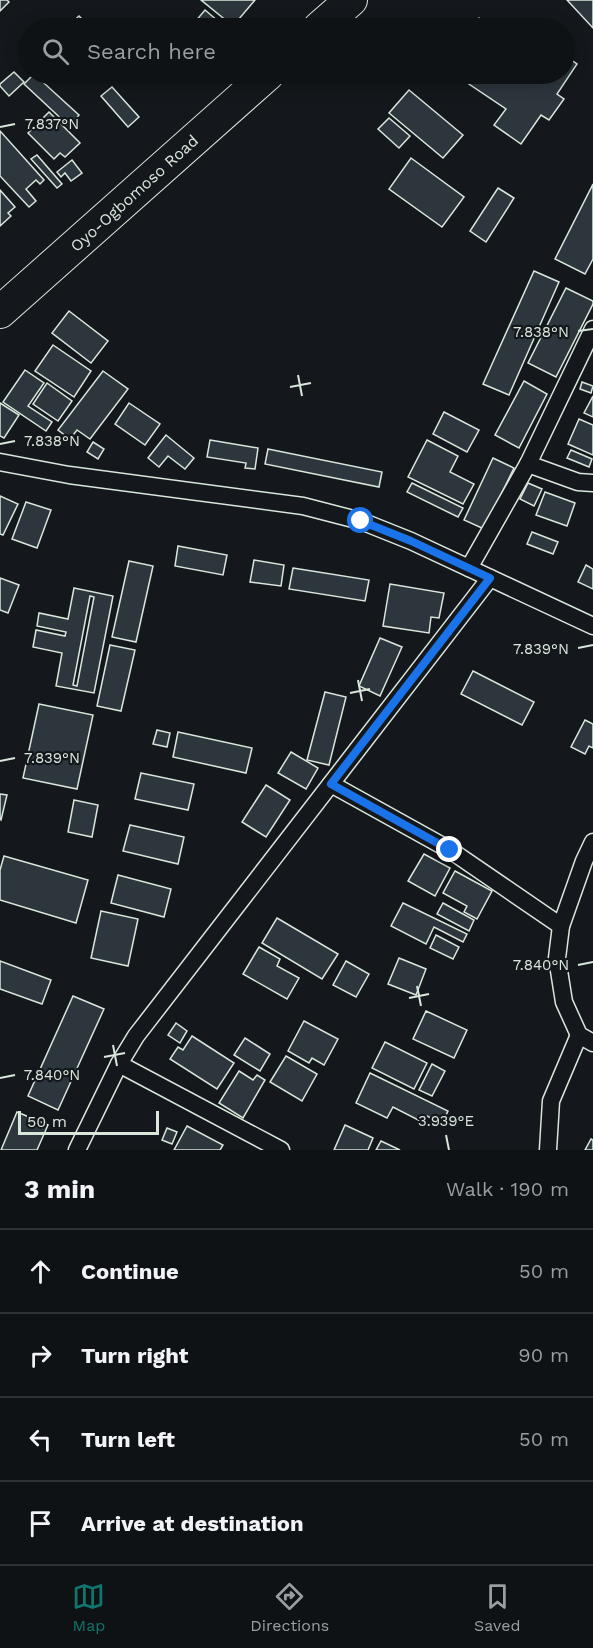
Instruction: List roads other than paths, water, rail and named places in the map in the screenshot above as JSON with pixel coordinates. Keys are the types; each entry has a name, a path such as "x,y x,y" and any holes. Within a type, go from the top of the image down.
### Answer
{"highway":[{"path":"330,18 351,0"},
{"name":"Oyo-Ogbomoso Road","path":"0,312 257,84"}],"street":[{"path":"469,568 528,464 593,329"},
{"path":"0,462 69,475 303,506 361,521 411,541 593,626"},
{"path":"528,464 578,482 593,483"},
{"path":"77,1150 136,1036 490,578"},
{"path":"331,784 450,850 561,926"},
{"path":"548,1150 551,1101 586,1039 564,1002 557,958 561,926 593,842"},
{"path":"120,1064 281,1150"}]}
